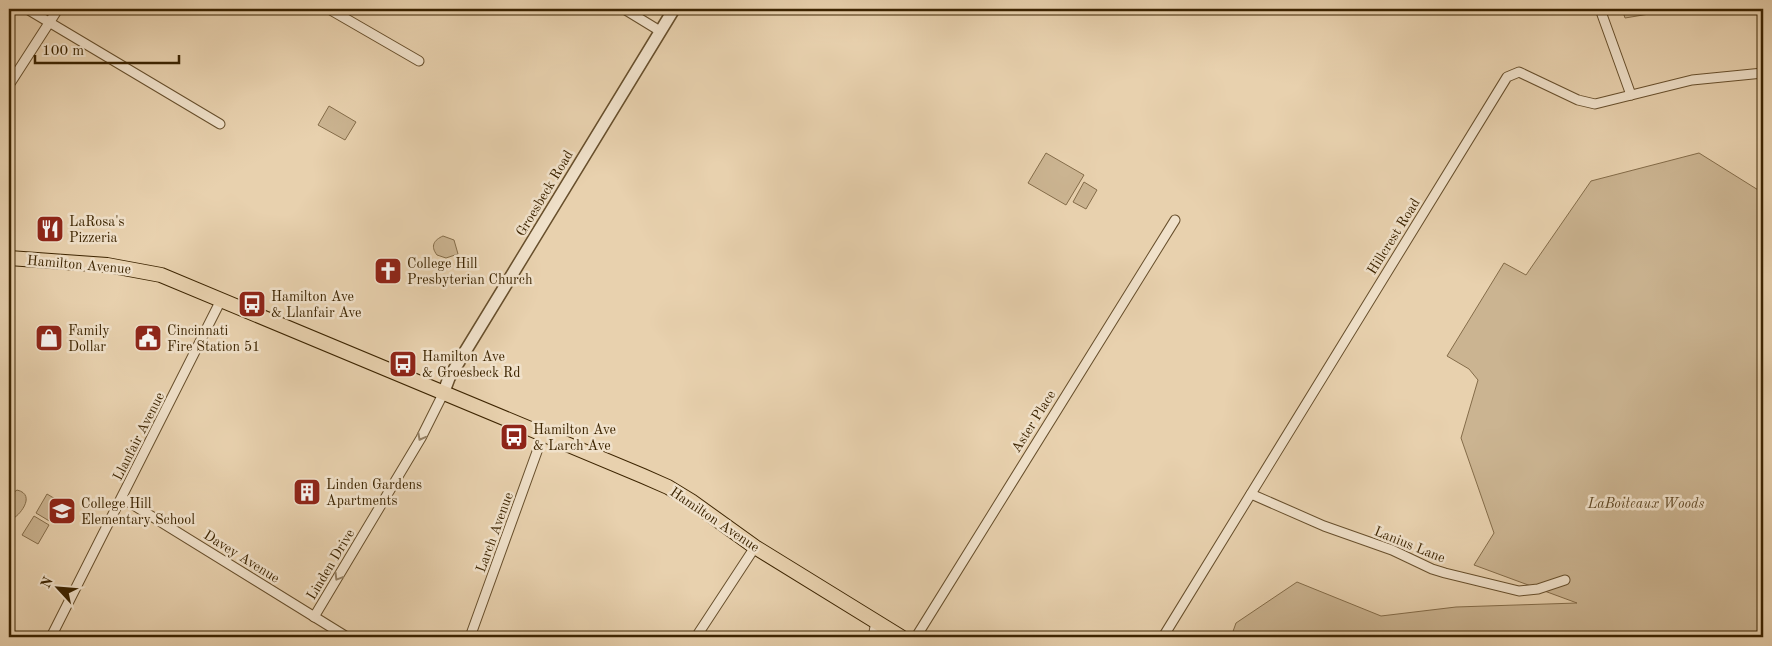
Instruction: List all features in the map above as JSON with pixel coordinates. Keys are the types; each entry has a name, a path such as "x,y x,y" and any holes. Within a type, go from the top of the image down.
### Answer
{"main road":[{"name":"Hamilton Avenue","path":"9,258 107,265 139,270 177,281 668,487 691,501 755,547 901,637"}],"street":[{"path":"27,9 220,124"},
{"path":"9,85 58,9"},
{"path":"329,9 419,61"},
{"path":"624,9 660,31"},
{"name":"Groesbeck Road","path":"443,394 454,369 674,9"},
{"path":"1600,9 1631,95"},
{"name":"Hillcrest Road","path":"1163,637 1507,77 1519,72 1578,100 1594,104 1692,80 1763,73"},
{"name":"Aster Place","path":"916,637 1175,220"},
{"name":"Llanfair Avenue","path":"51,637 221,300"},
{"name":"Linden Drive","path":"314,617 421,438 443,394"},
{"name":"Larch Avenue","path":"470,637 543,435"},
{"name":"Lanius Lane","path":"1251,494 1324,526 1392,550 1444,573 1519,591 1538,589 1565,580"},
{"name":"Davey Avenue","path":"122,498 347,637"},
{"path":"696,637 755,547"},
{"path":"873,637 876,622"}],"green space":[{"path":"1622,9 1679,9 1625,18"},
{"path":"329,106 356,122 345,140 318,125"},
{"path":"1046,153 1084,175 1066,205 1028,183"},
{"name":"LaBoiteaux Woods","path":"1699,153 1763,193 1763,637 1231,637 1236,623 1297,582 1381,616 1456,607 1577,603 1474,565 1494,533 1461,438 1478,380 1469,369 1447,356 1504,263 1526,275 1591,181"},
{"path":"1084,182 1097,190 1086,209 1073,202"},
{"path":"443,236 454,240 458,254 446,258 437,255 433,246 437,239"},
{"path":"17,490 26,496 26,501 22,510 12,518 9,517 9,502"},
{"path":"47,494 62,503 51,522 36,513"},
{"path":"34,516 49,525 38,544 22,535"}],"place":[{"name":"LaRosa's Pizzeria","path":"50,229"},
{"name":"College Hill Presbyterian Church","path":"388,271"},
{"name":"Hamilton Ave & Llanfair Ave","path":"252,304"},
{"name":"Family Dollar","path":"49,338"},
{"name":"Cincinnati Fire Station 51","path":"148,338"},
{"name":"Hamilton Ave & Groesbeck Rd","path":"403,364"},
{"name":"Hamilton Ave & Larch Ave","path":"514,437"},
{"name":"Linden Gardens Apartments","path":"307,492"},
{"name":"College Hill Elementary School","path":"62,511"}]}
